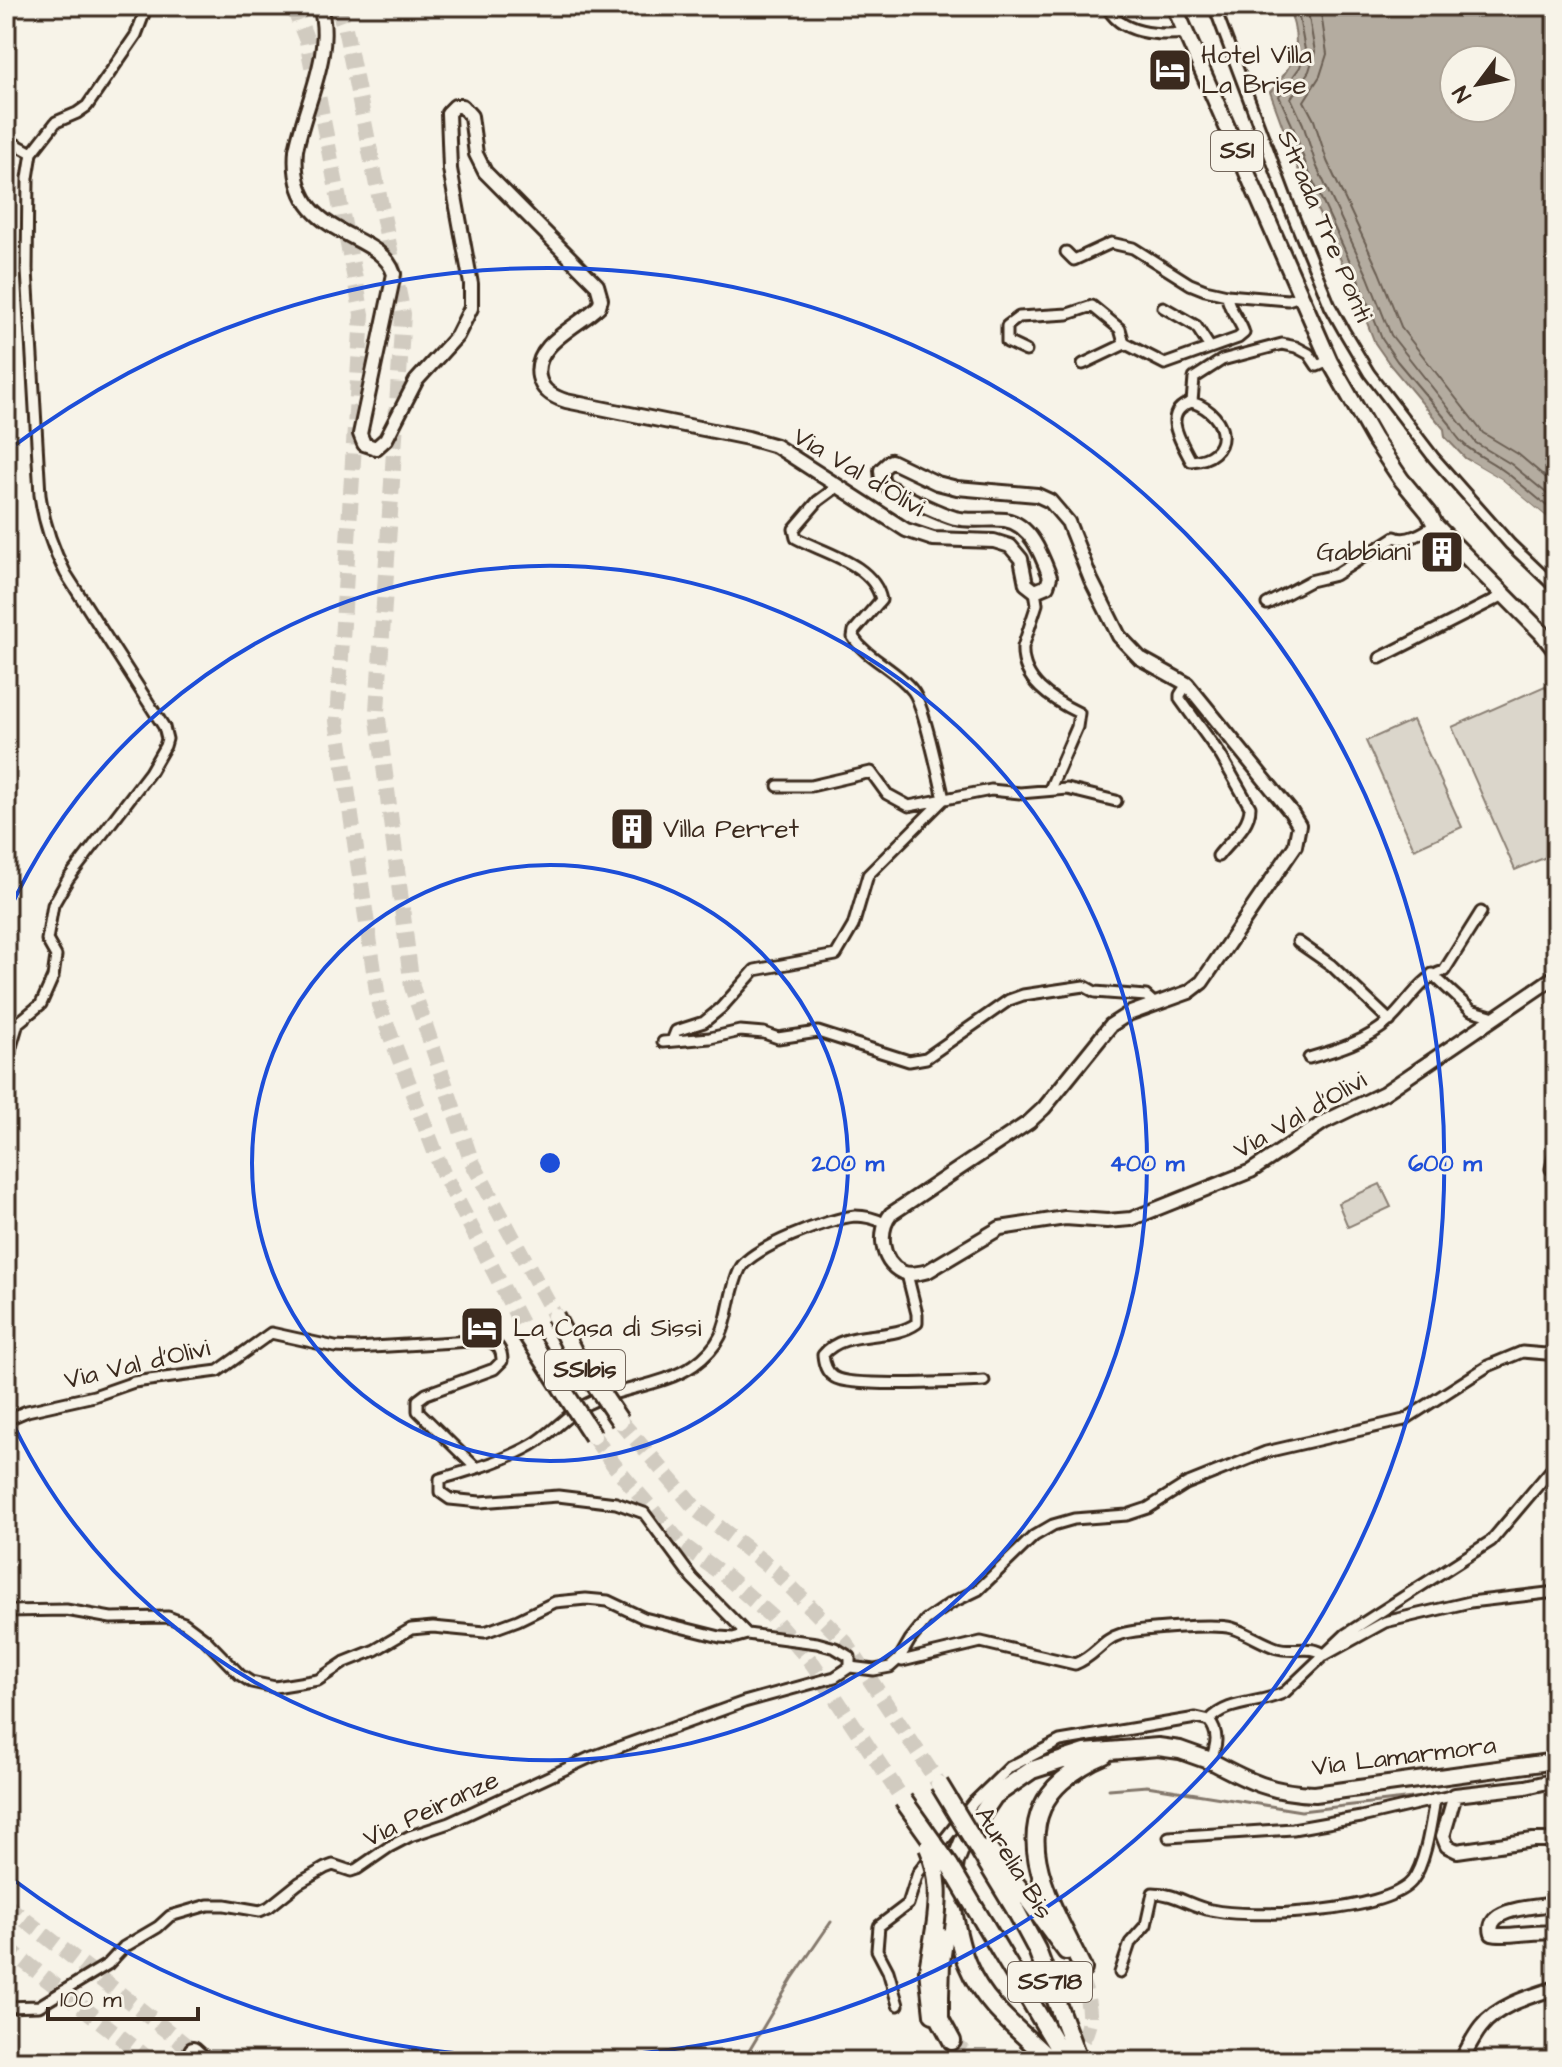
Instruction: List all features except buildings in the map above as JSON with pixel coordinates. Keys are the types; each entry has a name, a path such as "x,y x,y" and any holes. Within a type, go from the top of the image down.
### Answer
{"highway":[{"name":"SS1bis","path":"555,1316 574,1353 620,1421"},
{"name":"SS1bis","path":"526,1333 593,1436"},
{"path":"1051,2061 1005,2020 984,1996 968,1967 950,1898 955,1862 963,1842 994,1796 1018,1777 1048,1763 1085,1753 1158,1747 1180,1750 1211,1761"},
{"path":"1021,1903 1080,1969 1040,1872 1034,1840 1039,1815 1057,1786 1085,1765 1117,1751"},
{"name":"Aurelia Bis","path":"939,1784 1021,1903 1072,2060"},
{"name":"Aurelia Bis","path":"950,1898 941,1962 940,2019 950,2044 936,2024 929,1993 928,1970 939,1899 934,1862 901,1801 950,1866 1072,2060"}],"main road":[{"name":"SS1","path":"1174,6 1300,296 1347,396 1435,525 1556,651"},
{"name":"Via Lamarmora","path":"1211,1761 1267,1788 1315,1794 1556,1762"}],"street":[{"path":"6,1064 18,1023 41,1004 53,977 56,956 47,940 53,905 68,879 150,772 167,739 164,727 66,574 53,550 44,523 27,270 28,178 32,153 56,122 87,106 136,35 147,6"},
{"name":"Via Val d'Olivi","path":"320,6 324,20 324,47 296,150 299,185 319,216 341,233 382,255 394,274 360,434 364,444 376,448 386,439 416,381 457,336 471,308 471,284 448,150 448,113 459,105 470,111 476,154 485,172 597,285 599,291 599,306 543,354 538,373 549,393 566,401 764,442 789,454 906,530 923,536 994,541 1010,546 1021,559 1026,584 1035,591 1047,586 1050,577 1026,531 1005,520 955,517 918,502 882,481 881,470 885,465 896,462 937,483 957,488 1020,492 1050,501 1068,522 1091,580 1119,636 1140,658 1187,684 1299,825 1295,846 1202,982 1189,992 1128,1014 1111,1025 1044,1108 1029,1122 898,1208 884,1223"},
{"path":"1107,6 1112,17 1133,30 1186,33"},
{"name":"Strada Tre Ponti","path":"1214,6 1291,211 1330,306 1344,331 1369,373 1434,458 1510,544 1556,588"},
{"path":"6,139 32,153"},
{"path":"1066,252 1074,260 1111,243 1133,248 1190,284 1227,295 1288,300 1300,296"},
{"path":"1026,351 1007,342 1007,326 1019,317 1068,314 1092,306 1120,329 1125,344 1165,364 1238,338 1244,333 1228,305 1227,295"},
{"path":"1163,307 1196,326 1209,346"},
{"path":"1083,364 1125,344"},
{"path":"1192,402 1194,378 1222,360 1282,344 1309,354 1317,366 1329,361"},
{"path":"1192,402 1206,407 1222,425 1221,445 1215,453 1198,461 1191,461 1173,425 1175,414 1192,402"},
{"path":"837,487 818,501 794,529 796,538 851,564 873,580 879,589 881,600 854,631 853,637 858,645 884,663 915,693 944,799"},
{"path":"1267,604 1310,581 1335,575 1395,537 1407,539 1435,525"},
{"path":"1035,591 1037,604 1023,647 1029,673 1046,695 1079,713 1077,727 1050,789"},
{"path":"1380,658 1504,595"},
{"path":"1187,684 1180,699 1221,756 1250,807 1250,815 1242,829 1218,856"},
{"path":"778,786 811,786 871,772 887,794 909,806 991,790 1020,793 1050,789 1090,792 1116,801"},
{"path":"944,799 868,875 853,926 836,955 755,970 704,1022 676,1031 667,1042 710,1038 740,1031 778,1038 818,1032 909,1061 926,1058 1009,1000 1023,995 1084,986 1095,992 1146,996 1155,1004"},
{"path":"1309,1058 1338,1050 1390,1021 1432,974 1444,971 1481,912"},
{"path":"1298,942 1331,965 1390,1021"},
{"path":"1432,974 1471,1010 1491,1016 1492,1020"},
{"name":"Via Val d'Olivi","path":"907,1274 928,1271 1000,1228 1065,1218 1131,1219 1251,1171 1324,1122 1384,1093 1556,976"},
{"path":"1551,1169 1556,1147"},
{"path":"747,1634 692,1578 644,1513 616,1503 558,1496 480,1502 450,1499 440,1492 440,1479 533,1444 586,1404 650,1385 693,1366 712,1348 725,1329 740,1270 752,1256 837,1219 864,1216 884,1223 883,1240 887,1256 896,1269 907,1274 917,1323 903,1331 834,1345 823,1355 827,1370 838,1379 869,1382 984,1381"},
{"name":"Via Val d'Olivi","path":"6,1420 27,1411 94,1396 134,1382 218,1371 271,1333 335,1347 356,1348 487,1340 498,1345 502,1353 502,1361 494,1369 426,1394 418,1400 418,1411 476,1468"},
{"path":"6,1611 66,1610 111,1618 168,1617 184,1623 204,1638 240,1675 251,1682 275,1687 318,1680 345,1662 375,1650 411,1629 433,1627 485,1632 555,1602 586,1599 608,1601 644,1618 720,1637 733,1638 747,1634 835,1648 850,1657 850,1667 883,1669 899,1659 926,1620 978,1590 1034,1536 1053,1525 1074,1519 1127,1515 1148,1508 1186,1484 1266,1452 1404,1420 1488,1366 1522,1352 1546,1354 1556,1349"},
{"path":"1209,1721 1220,1711 1285,1692 1346,1634 1491,1541 1556,1464"},
{"path":"1325,1655 1385,1622 1470,1602 1556,1592"},
{"path":"899,1659 902,1661 981,1642 1075,1664 1090,1659 1108,1639 1122,1633 1212,1625 1230,1627 1277,1648 1318,1649 1325,1655"},
{"name":"Via Peiranze","path":"6,2007 39,2006 108,1964 124,1947 158,1927 170,1916 208,1905 260,1911 313,1874 333,1865 351,1871 357,1869 410,1836 449,1823 589,1758 744,1702 835,1677 850,1667"},
{"path":"898,2005 888,1971 877,1950 879,1926 908,1904 918,1873 992,1782 1010,1767 1060,1741 1196,1718 1209,1721"},
{"path":"1209,1721 1217,1737 1211,1761"},
{"path":"1549,1780 1556,1762"},
{"path":"1538,1764 1547,1770 1549,1780"},
{"path":"1549,1780 1455,1795 1443,1836 1451,1850 1457,1851 1533,1840 1556,1840"},
{"name":"Via Lamarmora","path":"1169,1837 1293,1829 1455,1795"},
{"name":"Via Lamarmora","path":"1120,1973 1130,1943 1146,1925 1153,1893 1164,1893 1212,1911 1238,1913 1325,1910 1393,1894 1409,1884 1419,1869 1435,1799"},
{"path":"1556,1904 1510,1911 1497,1916 1490,1925 1495,1936 1515,1932 1556,1933"},
{"path":"1461,2061 1481,2026 1496,2013 1529,1996 1556,1988"}],"shaded area":[{"path":"1545,686 1556,712 1556,853 1515,870 1452,727"},
{"path":"1413,720 1462,827 1414,849 1366,741"},
{"path":"1380,1184 1391,1207 1348,1227 1338,1203"}],"water":[{"path":"1288,6 1556,6 1556,525 1501,479 1465,458 1445,437 1444,429 1375,343 1352,284 1299,171 1270,92 1292,62 1295,32"}],"pier":[{"path":"1470,461 1501,479 1556,525 1556,529 1499,482 1469,465"}],"waterway":[{"path":"1109,1789 1147,1786 1301,1811 1430,1796"},
{"path":"739,2061 749,2051 831,1922"}],"tunnel":[{"path":"293,6 307,41 362,314 337,721 379,1005 443,1173 526,1333"},
{"path":"337,6 345,28 403,314 377,711 412,987 471,1160 555,1316"},
{"path":"620,1421 698,1511 775,1571 845,1642 939,1784"},
{"path":"593,1436 682,1545 728,1578 771,1616 813,1664 903,1800"},
{"path":"6,1905 193,2051"},
{"path":"6,1947 151,2061"},
{"path":"1066,2056 1077,2047 1088,2027 1086,1995 1077,1970"},
{"path":"952,2041 979,2061"}],"place":[{"name":"Hotel Villa La Brise","path":"1170,70"},
{"name":"Gabbiani","path":"1442,552"},
{"name":"Villa Perret","path":"632,829"},
{"name":"La Casa di Sissi","path":"482,1328"}]}
